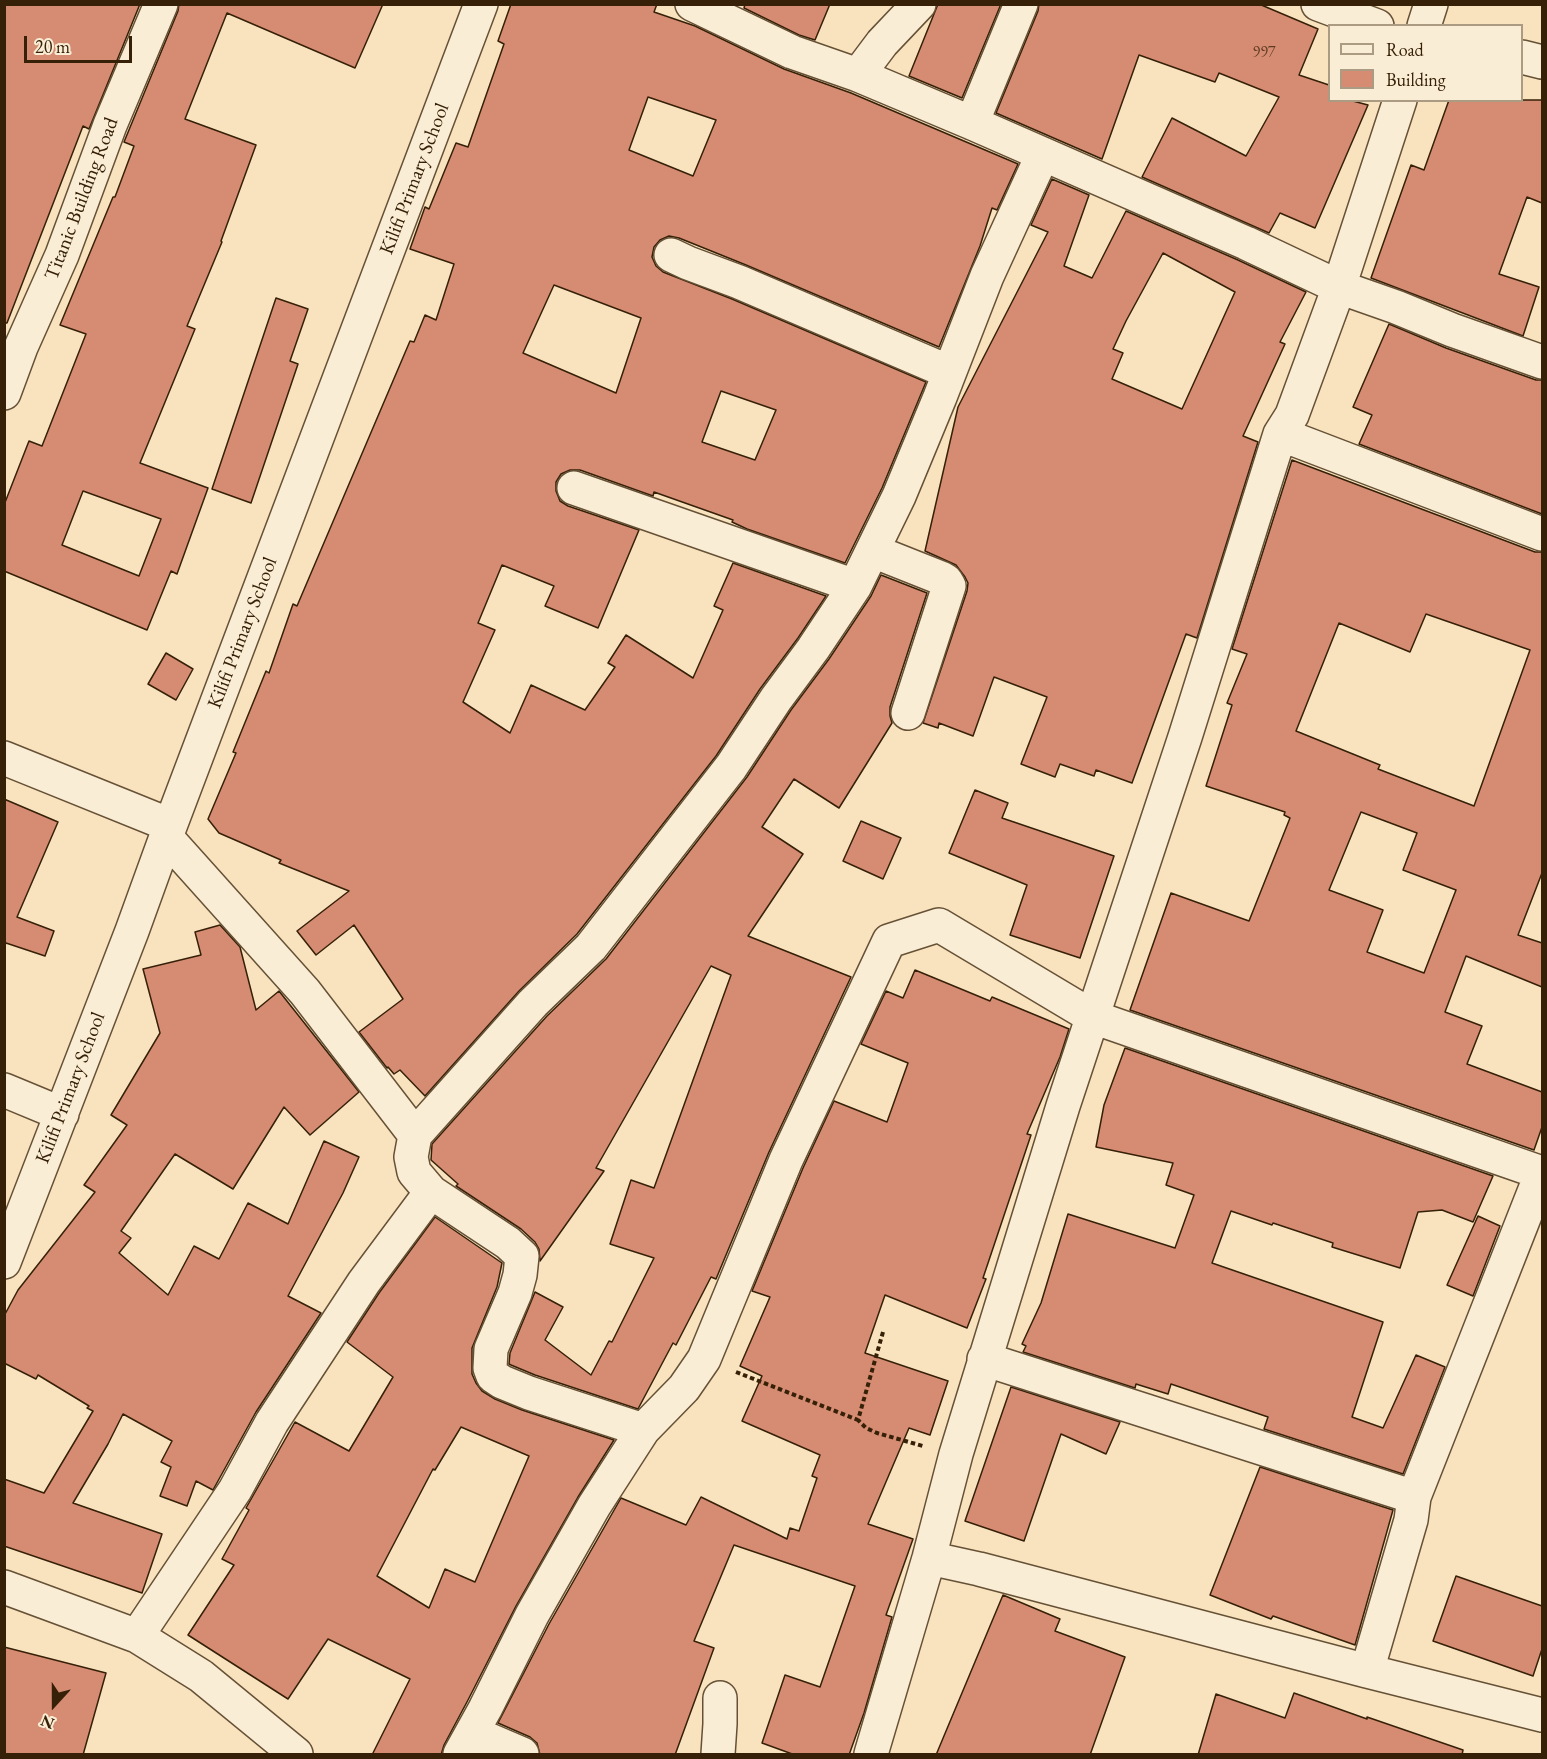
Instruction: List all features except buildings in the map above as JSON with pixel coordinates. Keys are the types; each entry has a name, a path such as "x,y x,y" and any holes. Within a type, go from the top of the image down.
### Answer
{"street":[{"name":"Titanic Building Road","path":"4,393 21,347 62,255 111,125 161,4"},
{"name":"Kilifi Primary School","path":"4,1262 132,932 168,831 482,4"},
{"path":"692,4 792,52 858,75 1043,153 1339,287 1542,362"},
{"path":"858,75 882,43 919,4"},
{"path":"972,123 1021,4"},
{"path":"1318,4 1372,24"},
{"path":"1425,24 1431,4"},
{"path":"1523,57 1542,62"},
{"path":"871,1755 984,1359 1063,1106 1185,737 1280,434 1292,415 1339,287 1399,102"},
{"path":"643,1430 530,1394 493,1376 490,1368 491,1349 515,1293 522,1256 508,1243 431,1192 414,1172 411,1158 415,1135 533,1003 598,938 731,767 855,586 899,496 987,276 1043,153"},
{"path":"671,255 949,372"},
{"path":"1280,434 1542,534"},
{"path":"574,488 855,586"},
{"path":"873,551 941,578 949,586 908,713"},
{"path":"4,758 168,831 305,992 415,1135"},
{"path":"522,1755 467,1744 543,1596 594,1506 643,1430 684,1388 704,1359 786,1160 889,941 941,926 1093,1017 1542,1173 1414,1497 1411,1520 1367,1671"},
{"path":"4,1090 62,1114"},
{"path":"137,1636 235,1490 272,1422 364,1282 431,1192"},
{"path":"984,1359 1414,1497"},
{"path":"929,1558 1542,1715"},
{"path":"4,1587 137,1636 201,1676 296,1755"},
{"path":"718,1755 720,1698"}],"path":[{"path":"858,1420 883,1332"},
{"path":"704,1359 858,1420 877,1434 956,1454"}]}
